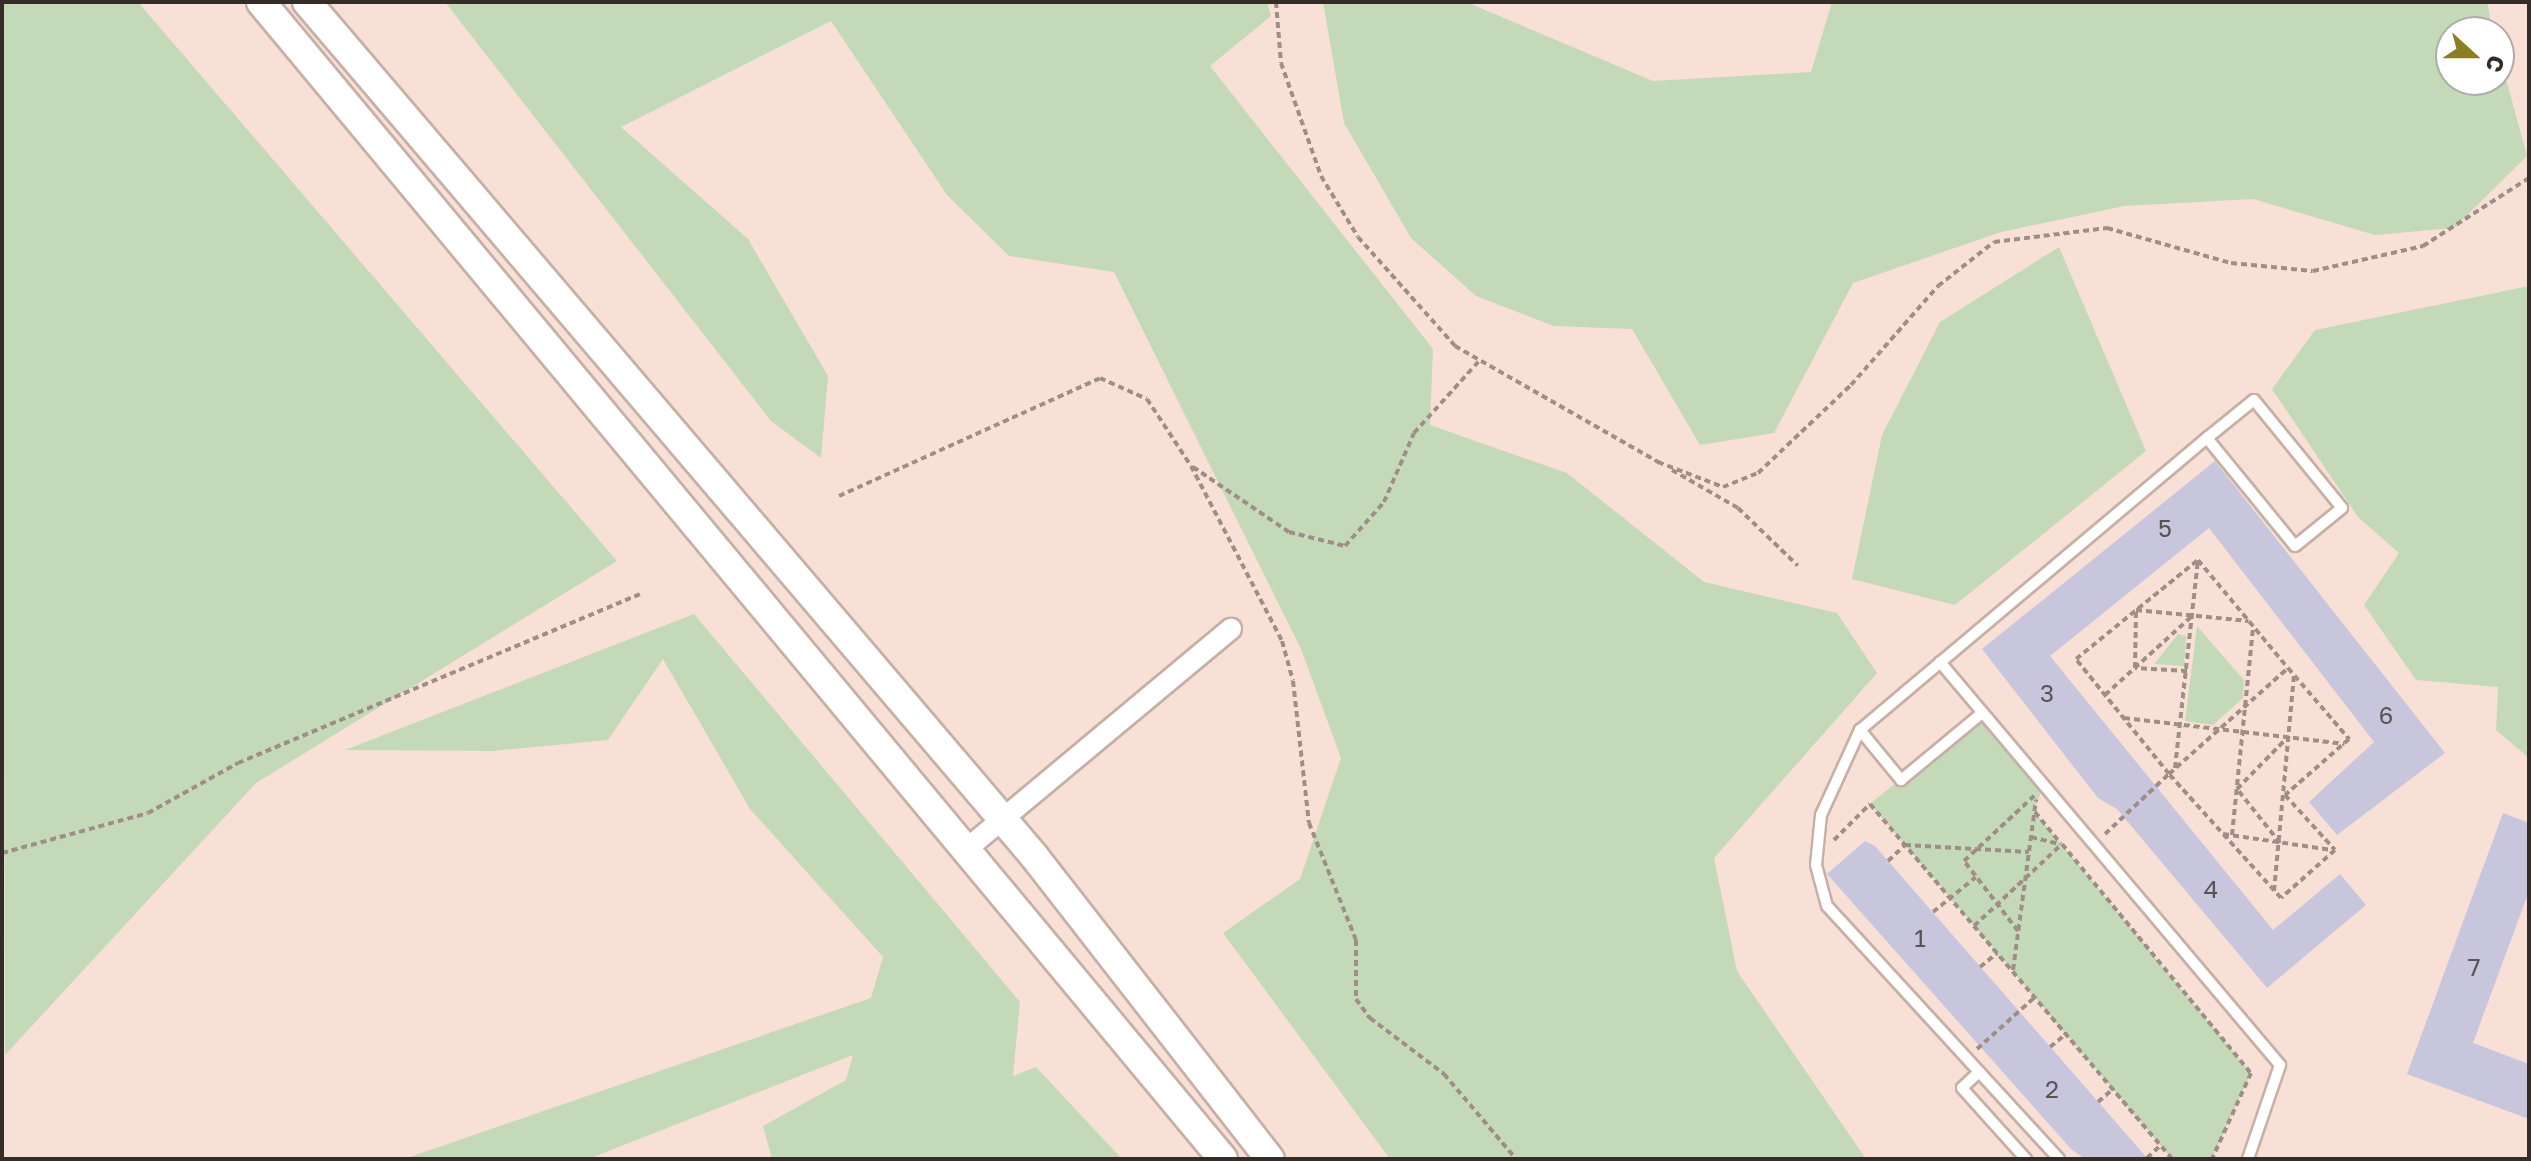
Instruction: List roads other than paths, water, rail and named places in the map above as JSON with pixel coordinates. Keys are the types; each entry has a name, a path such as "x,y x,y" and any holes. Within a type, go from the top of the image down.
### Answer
{"main road":[{"path":"261,2 969,847 1223,1159"},
{"path":"307,2 1002,819 1270,1159"}],"street":[{"path":"969,847 1231,629"}],"lane":[{"path":"2059,1159 1827,906 1817,858 1821,815 1860,730 2207,438 2254,400 2342,508 2295,546 2207,438"},
{"path":"1940,662 2092,846 2280,1065 2248,1159"},
{"path":"1860,730 1901,780 1982,713"},
{"path":"1979,1072 1962,1088 2026,1159"}]}
